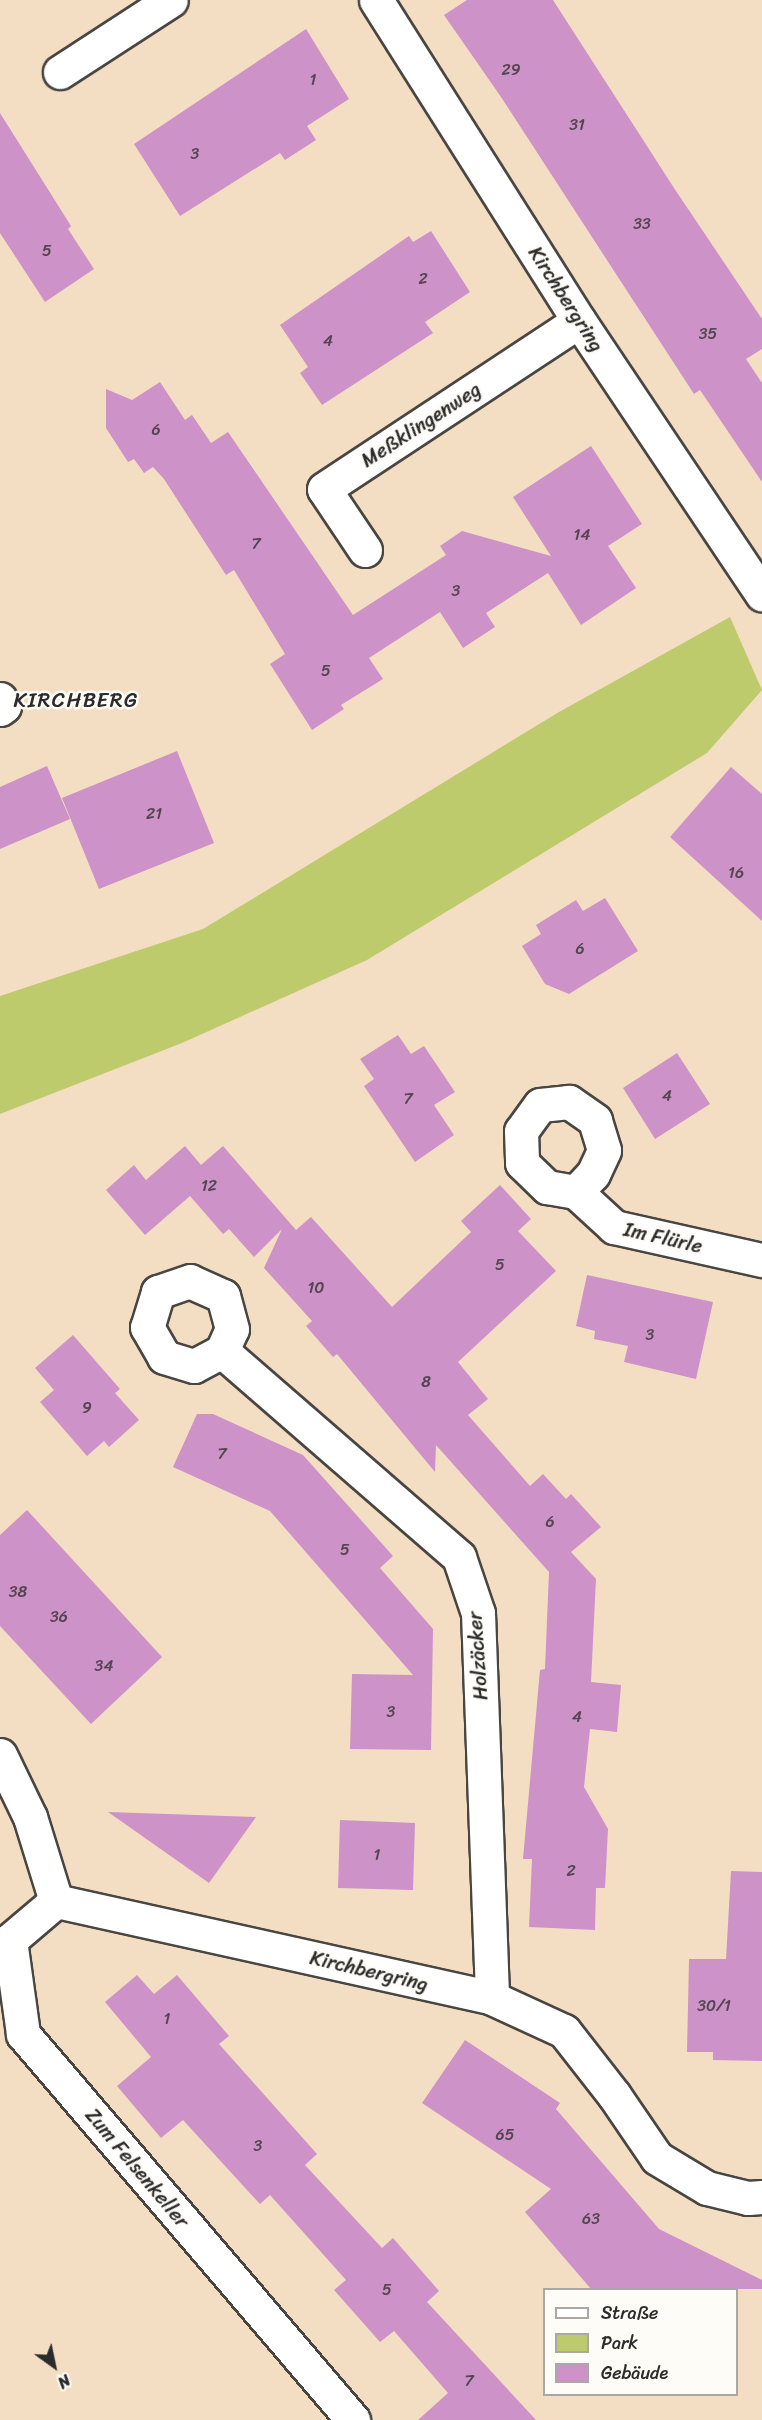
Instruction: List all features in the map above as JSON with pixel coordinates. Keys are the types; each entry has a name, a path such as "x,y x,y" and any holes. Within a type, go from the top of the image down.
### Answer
{"street":[{"path":"60,72 171,0"},
{"name":"Kirchbergring","path":"376,0 579,321 762,594"},
{"name":"Meßklingenweg","path":"365,550 324,489 579,321"},
{"path":"0,699 4,706 0,709"},
{"name":"Im Flürle","path":"576,1192 614,1227 762,1260"},
{"name":"Holzäcker","path":"222,1351 459,1557 478,1613 492,1998"},
{"path":"0,1755 30,1818 56,1900"},
{"name":"Kirchbergring","path":"56,1900 492,1998 564,2031 614,2095 657,2158 707,2188 748,2198 762,2197"},
{"name":"Zum Felsenkeller","path":"56,1900 5,1938 23,2034 353,2420"}],"green space":[{"path":"730,617 762,690 707,753 367,960 182,1043 0,1114 0,996 203,929 559,712"}],"building":[{"path":"467,0 553,0 674,188 762,319 762,349 746,359 762,383 762,482 700,390 694,394 501,97 444,15"},
{"path":"306,29 349,99 307,126 316,140 285,160 280,153 180,216 134,144"},
{"path":"0,113 71,226 68,229 94,269 45,302 0,233"},
{"path":"431,231 470,292 425,322 433,333 322,405 300,373 308,367 280,325 409,236 413,242"},
{"path":"160,382 185,420 192,415 211,443 228,432 353,615 446,555 440,546 462,531 551,556 513,497 591,446 642,524 608,546 636,588 581,625 548,573 486,613 495,627 463,648 440,612 369,658 383,679 341,705 344,709 312,730 270,664 285,654 234,570 226,575 164,479 153,467 144,473 134,459 128,462 106,428 106,389 132,400"},
{"path":"177,751 214,843 99,889 62,798"},
{"path":"47,766 70,819 0,849 0,787"},
{"path":"731,767 762,794 762,921 670,837"},
{"path":"605,898 638,951 569,994 545,984 522,946 541,934 536,925 576,900 583,911"},
{"path":"398,1035 411,1054 424,1046 455,1092 434,1105 454,1135 415,1162 364,1086 374,1079 360,1059"},
{"path":"677,1053 710,1104 655,1139 623,1088"},
{"path":"185,1146 201,1165 223,1146 296,1230 311,1217 392,1307 471,1232 461,1221 500,1185 531,1219 518,1231 556,1271 458,1362 488,1399 468,1415 530,1486 543,1474 566,1499 571,1494 601,1527 571,1552 596,1579 591,1682 621,1685 617,1732 590,1729 584,1787 608,1829 605,1888 596,1888 595,1930 529,1927 532,1859 523,1859 540,1670 545,1669 549,1572 436,1445 435,1472 337,1354 333,1357 306,1326 312,1321 264,1268 282,1229 254,1257 229,1229 223,1234 190,1196 145,1235 106,1190 134,1165 146,1180"},
{"path":"587,1275 713,1302 696,1379 624,1362 628,1346 594,1339 595,1331 576,1326"},
{"path":"73,1335 120,1389 115,1393 139,1420 109,1447 104,1441 87,1456 40,1402 54,1390 35,1368"},
{"path":"197,1414 213,1414 303,1455 393,1556 380,1568 433,1629 431,1750 350,1749 352,1674 413,1675 270,1511 173,1467"},
{"path":"27,1510 162,1657 91,1724 0,1626 0,1535"},
{"path":"108,1812 256,1817 209,1883"},
{"path":"340,1820 415,1823 413,1890 338,1888"},
{"path":"731,1871 762,1872 762,2061 713,2060 713,2052 687,2052 689,1959 726,1959"},
{"path":"137,1975 154,1994 177,1975 229,2036 219,2044 317,2154 305,2165 382,2248 393,2238 439,2291 427,2302 536,2420 418,2420 448,2393 394,2331 380,2342 334,2290 346,2280 270,2195 260,2204 183,2120 161,2138 117,2086 151,2057 105,2002"},
{"path":"465,2040 560,2103 556,2109 659,2229 762,2280 762,2289 590,2288 525,2212 551,2189 422,2103"}],"district":[{"name":"KIRCHBERG","path":"76,700"}]}
